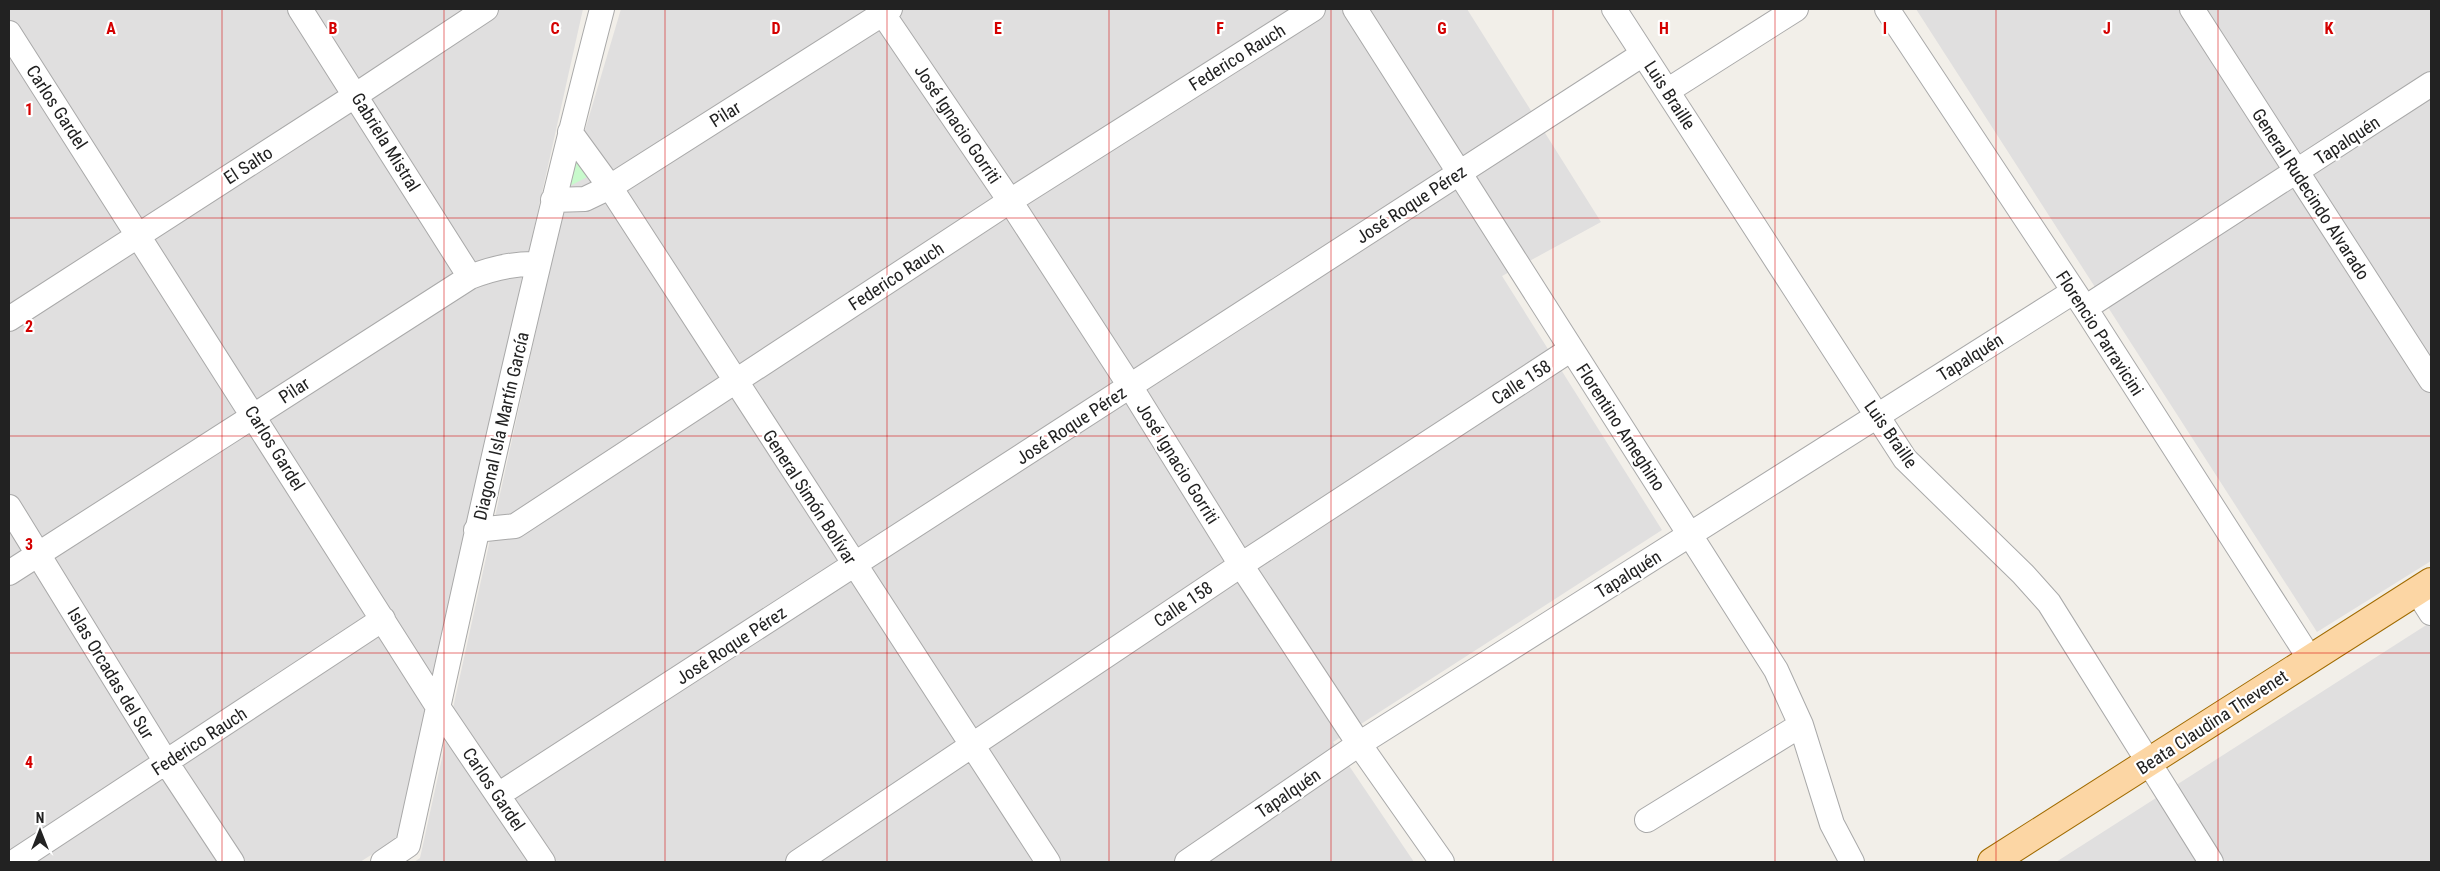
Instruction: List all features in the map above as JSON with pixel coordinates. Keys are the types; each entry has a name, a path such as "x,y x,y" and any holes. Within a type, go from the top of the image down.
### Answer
{"main road":[{"name":"Beata Claudina Thevenet","path":"1992,862 2424,586"}],"street":[{"name":"Gabriela Mistral","path":"300,9 470,277"},
{"name":"El Salto","path":"9,319 486,9"},
{"name":"Diagonal Isla Martín García","path":"383,862 408,845 476,530 553,200 602,9"},
{"name":"Federico Rauch","path":"476,530 515,526 1010,201 1313,9"},
{"name":"Florentino Ameghino","path":"1355,9 1570,350 1691,534 1776,670 1801,725 1832,824 1852,862"},
{"name":"Luis Braille","path":"1614,9 1905,459 2023,574 2049,603 2211,862"},
{"path":"1667,91 1796,9"},
{"name":"Florencio Parravicini","path":"1887,9 2079,300 2310,659"},
{"name":"General Rudecindo Alvarado","path":"2192,9 2431,380"},
{"name":"José Ignacio Gorriti","path":"887,11 1130,386 1241,565 1359,744 1442,862"},
{"name":"Pilar","path":"553,200 585,199 610,187 887,11"},
{"name":"Carlos Gardel","path":"9,33 254,415 438,707 543,862"},
{"name":"José Roque Pérez","path":"498,795 1643,54"},
{"name":"Tapalquén","path":"1187,862 1359,744 1876,415 2079,300 2297,172 2431,84"},
{"name":"General Simón Bolívar","path":"570,132 610,187 1048,862"},
{"name":"Pilar","path":"9,573 470,277 492,269 519,263 538,264"},
{"name":"Calle 158","path":"798,862 1241,565 1570,350"},
{"name":"Islas Orcadas del Sur","path":"9,507 166,762 232,862"},
{"path":"2424,586 2431,613"},
{"name":"Federico Rauch","path":"14,862 383,619"},
{"path":"1647,820 1801,725"}],"shaded area":[{"path":"9,9 583,9 398,838 360,862 9,862"},
{"path":"621,9 1467,9 1601,222 1502,276 1662,530 1333,742 1414,862 414,862 420,858 566,194"},
{"path":"1916,9 2431,9 2431,561 2317,632"},
{"path":"2431,622 2431,862 2056,862"}],"green space":[{"path":"578,150 591,175 568,187"}]}
